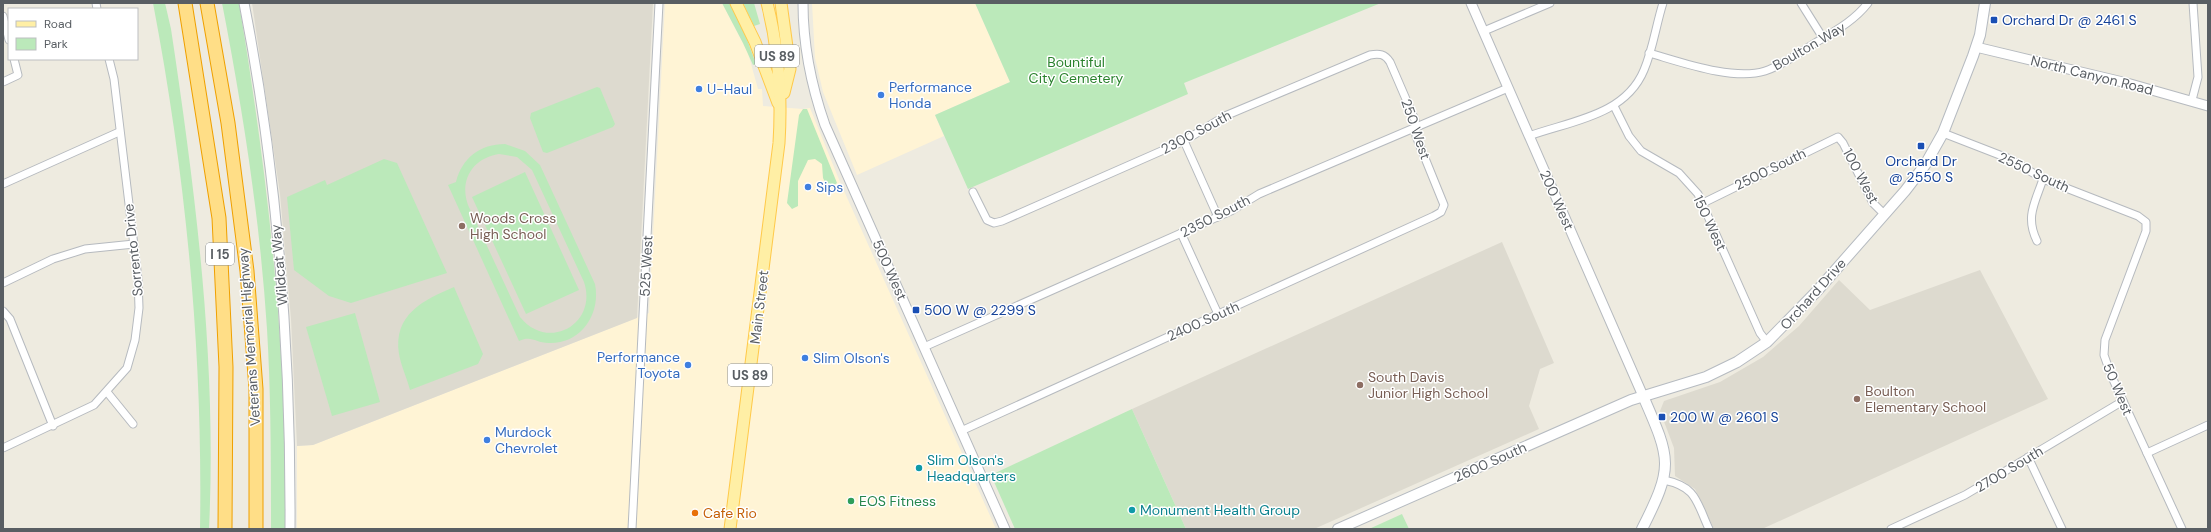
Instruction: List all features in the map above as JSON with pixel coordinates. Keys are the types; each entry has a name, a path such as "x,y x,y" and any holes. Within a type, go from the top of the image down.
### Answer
{"highway":[{"name":"Veterans Memorial Highway","path":"185,3 219,218 226,367 226,507 224,529"},
{"name":"Veterans Memorial Highway","path":"207,3 228,123 247,271 256,389 256,529"}],"main road":[{"path":"736,3 755,42 781,110"},
{"name":"US 89","path":"767,3 779,65 781,110"},
{"path":"781,3 790,69 781,110"},
{"name":"Orchard Drive","path":"1643,396 1689,383 1722,370 1767,342 1788,323 1884,214 1915,178 1943,133 1976,47 1985,3"},
{"name":"Main Street","path":"730,529 776,170 781,110"},
{"path":"1642,529 1659,495 1664,480 1666,463 1663,446 1643,396"},
{"name":"2600 South","path":"1338,529 1643,396"}],"street":[{"name":"Wildcat Way","path":"244,3 265,131 277,240 288,394 290,529"},
{"name":"525 West","path":"632,529 659,3"},
{"name":"500 West","path":"803,3 804,33 808,69 819,107 833,144 1006,529"},
{"name":"200 West","path":"1471,3 1643,396"},
{"path":"1484,31 1550,3"},
{"path":"1529,136 1602,112 1614,106 1627,95 1639,80 1649,53 1663,3"},
{"path":"1802,3 1823,38"},
{"name":"Boulton Way","path":"1649,53 1729,74 1747,75 1774,68 1853,20 1868,3"},
{"path":"2192,100 2198,77 2193,3"},
{"path":"3,16 8,36"},
{"name":"North Canyon Road","path":"1976,47 2127,83 2192,100 2208,106"},
{"name":"250 West","path":"1382,54 1390,62 1415,120 1416,136 1443,201 1443,208"},
{"name":"2300 South","path":"973,192 985,218 990,222 1002,221 1184,141 1225,116 1370,55 1382,54"},
{"path":"3,82 18,75 14,60"},
{"name":"Sorrento Drive","path":"3,448 53,426 94,405 127,368 135,340 140,308 134,244 119,132 114,79 109,60"},
{"name":"2350 South","path":"924,347 1236,209 1253,197 1508,88"},
{"name":"150 West","path":"1614,106 1629,136 1641,151 1683,177 1693,186 1760,333 1767,342"},
{"path":"3,184 119,132"},
{"name":"2550 South","path":"1943,133 2010,159 2043,179 2138,216 2146,222"},
{"name":"2500 South","path":"1702,203 1838,137"},
{"name":"100 West","path":"1838,137 1843,142 1874,203 1884,214"},
{"path":"1184,141 1218,217"},
{"path":"2037,241 2030,218 2043,179"},
{"name":"2400 South","path":"961,430 1434,216 1443,208"},
{"name":"50 West","path":"2146,222 2146,232 2104,345 2105,360 2182,529"},
{"path":"1181,233 1218,314"},
{"path":"3,282 53,259 86,249 134,244"},
{"path":"3,311 10,319 53,426"},
{"path":"107,392 133,424"},
{"name":"2700 South","path":"1891,529 1958,498 2123,401"},
{"path":"2147,453 2208,425"},
{"path":"2028,457 2062,529"},
{"path":"1664,480 1689,489 1709,529"}],"shaded area":[{"name":"Woods Cross High School","path":"252,3 653,3 637,318 313,445 297,446 291,319 280,194"},
{"path":"665,3 722,3 748,53 758,89 762,89 763,106 803,109 810,108 840,182 996,529 297,529 297,446 313,445 649,313"},
{"path":"812,3 975,3 1010,82 935,115 944,136 857,175 823,92 815,58"},
{"name":"South Davis Junior High School","path":"1502,242 1554,363 1540,369 1529,406 1539,429 1314,529 1186,529 1132,409"},
{"name":"Boulton Elementary School","path":"1980,270 2048,399 1762,529 1714,529 1695,489 1675,476 1674,448 1660,411 1664,401 1720,382 1763,357 1799,326 1839,280 1870,310"}],"green space":[{"path":"153,3 165,3 171,29 189,154 196,216 207,341 210,403 211,466 209,529 200,529 199,397 190,265 183,199 175,133"},
{"path":"222,3 239,3 259,134 267,199 274,265 283,397 285,529 271,529 269,379 264,288 250,166"},
{"path":"722,3 730,3 744,31 756,64 753,65"},
{"path":"743,3 754,3 760,24 754,26"},
{"name":"Bountiful City Cemetery","path":"975,3 1381,3 1184,83 1188,94 968,189 935,115 1010,82"},
{"path":"597,87 600,88 615,124 613,127 547,153 543,152 530,118 531,113"},
{"path":"803,109 807,109 837,183 832,187 827,186 823,178 822,164 815,159 808,160 798,181 798,206 792,209 787,203 799,115"},
{"path":"505,144 525,151 540,165 595,284 595,306 592,316 579,333 560,342 549,343 531,339 523,339 519,341 448,185 456,182 463,166 473,154 496,145","holes":["499,154 517,157 532,170 584,282 586,297 584,310 577,321 568,328 556,332 544,332 531,327 520,317 468,205 465,187 470,172 475,165 490,156"]},
{"path":"384,159 397,163 447,273 351,303 329,296 294,270 287,197 325,180 327,185"},
{"path":"525,172 579,290 526,314 472,197"},
{"path":"454,287 483,354 478,364 410,390 399,354 398,340 401,328 413,310 422,303"},
{"path":"355,313 380,402 332,416 306,327"},
{"path":"1132,409 1186,529 1015,529 991,475"},
{"path":"1402,514 1409,529 1369,529"}],"place":[{"name":"Orchard Dr @ 2461 S","path":"1994,20"},
{"name":"U-Haul","path":"699,89"},
{"name":"Performance Honda","path":"881,95"},
{"name":"Orchard Dr @ 2550 S","path":"1921,146"},
{"name":"Sips","path":"808,187"},
{"name":"Woods Cross High School","path":"462,226"},
{"name":"500 W @ 2299 S","path":"916,310"},
{"name":"Slim Olson's","path":"805,358"},
{"name":"Performance Toyota","path":"688,365"},
{"name":"South Davis Junior High School","path":"1360,385"},
{"name":"Boulton Elementary School","path":"1857,399"},
{"name":"200 W @ 2601 S","path":"1662,417"},
{"name":"Murdock Chevrolet","path":"487,440"},
{"name":"Slim Olson's Headquarters","path":"919,468"},
{"name":"EOS Fitness","path":"851,501"},
{"name":"Monument Health Group","path":"1132,510"},
{"name":"Cafe Rio","path":"695,513"}]}
